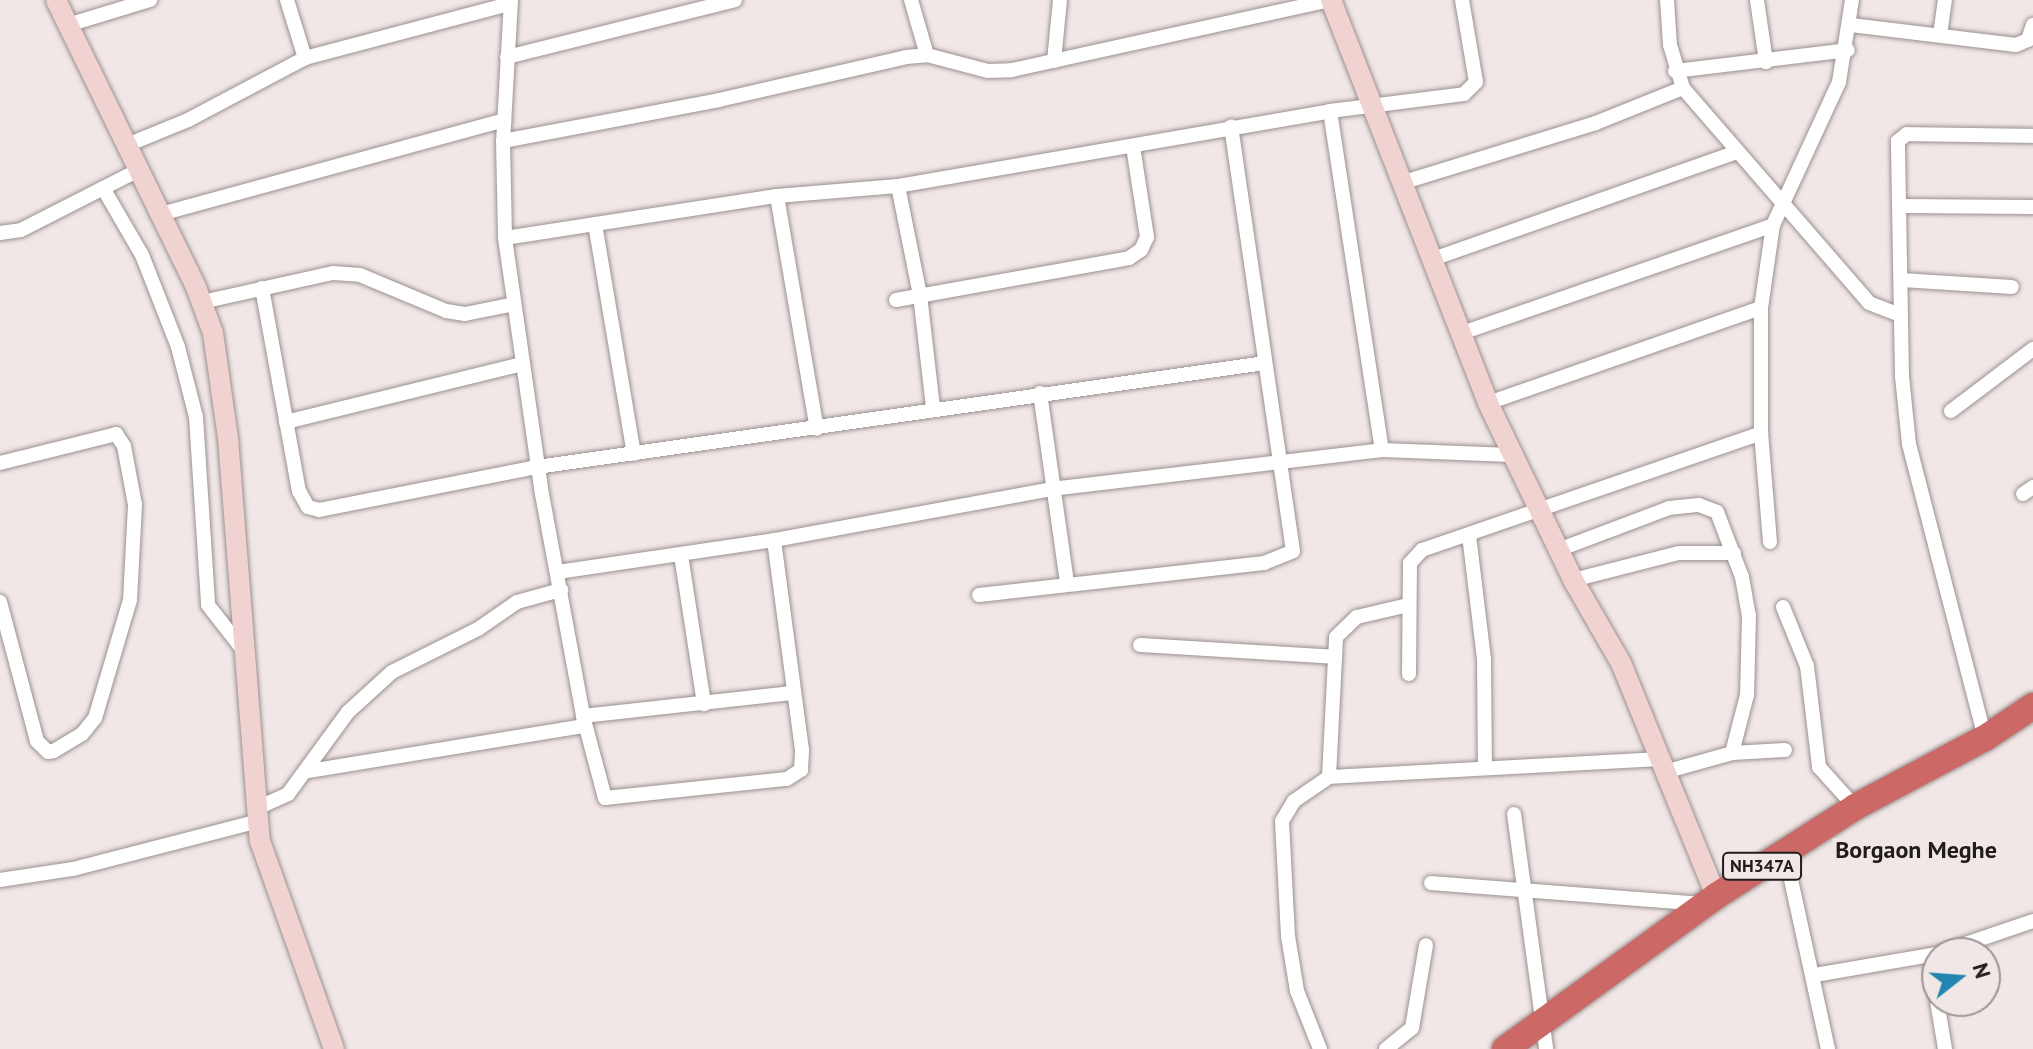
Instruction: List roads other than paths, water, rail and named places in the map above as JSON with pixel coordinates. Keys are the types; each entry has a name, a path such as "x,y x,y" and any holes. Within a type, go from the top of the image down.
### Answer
{"highway":[{"name":"NH347A","path":"1505,1049 1710,900 1855,807 1985,738 2033,706"}],"street":[{"path":"56,0 161,214 213,333 228,438 260,841 334,1049"},
{"path":"68,25 150,0"},
{"path":"287,0 305,58"},
{"path":"507,57 735,0"},
{"path":"911,0 927,55"},
{"path":"1054,61 1060,0"},
{"path":"503,141 927,55 988,71 1054,61 1331,0 1488,403 1573,580 1621,663 1666,765 1710,900 1431,883"},
{"path":"505,238 777,196 898,186 1133,147 1231,127 1464,94 1475,87 1462,0"},
{"path":"1667,0 1675,71 1683,88 1737,152 1785,200 1869,303 1901,315"},
{"path":"1757,0 1766,62"},
{"path":"1770,542 1761,433 1761,308 1773,225 1839,82 1848,50 1852,0"},
{"path":"1940,35 1945,0"},
{"path":"127,145 188,120 305,58 510,2 503,141 505,238 537,467 584,721 605,798 795,777 803,762 774,540"},
{"path":"1851,25 2030,47 2033,25"},
{"path":"1675,71 1848,50"},
{"path":"1401,183 1596,123 1683,88"},
{"path":"1330,111 1382,450"},
{"path":"161,214 504,120"},
{"path":"979,595 1287,557 1295,544 1231,127"},
{"path":"1985,738 1909,444 1901,315 1901,136 2033,136"},
{"path":"896,300 1111,264 1141,250 1145,217 1133,147"},
{"path":"1430,260 1737,152"},
{"path":"0,233 21,230 139,170"},
{"path":"898,186 920,295 933,407"},
{"path":"103,188 142,255 178,347 196,417 208,605 244,651"},
{"path":"777,196 817,429"},
{"path":"1899,206 2033,207"},
{"path":"595,224 634,454"},
{"path":"1459,334 1773,225"},
{"path":"202,302 346,274 446,311 465,314 514,304"},
{"path":"1902,280 2012,287"},
{"path":"262,288 299,491 308,507 319,510 537,467 817,429 933,407 1265,363"},
{"path":"1488,403 1761,308"},
{"path":"1951,411 2033,349"},
{"path":"286,422 522,364"},
{"path":"1040,393 1051,489 1067,583"},
{"path":"1409,674 1408,605 1414,555 1761,433"},
{"path":"0,463 116,434 124,446 135,505 130,600 95,718 82,734 54,751 48,752 37,741 0,602"},
{"path":"558,572 774,540 1051,489 1382,450 1511,455"},
{"path":"1558,550 1638,517 1699,505 1717,512 1734,553 1749,615 1749,675 1732,753"},
{"path":"1469,535 1484,659 1485,765"},
{"path":"1573,580 1679,553 1734,553"},
{"path":"681,555 704,704"},
{"path":"0,880 73,869 257,814 288,794 309,771 348,712 392,672 478,629 517,602 561,590"},
{"path":"1329,777 1336,637 1345,626 1371,611 1408,605"},
{"path":"1783,607 1807,666 1819,767 1855,807"},
{"path":"1140,645 1335,657"},
{"path":"309,771 584,721 792,693"},
{"path":"1320,1049 1291,962 1282,821 1287,807 1329,777 1485,765 1666,765 1732,753 1785,750"},
{"path":"1514,814 1546,1049"},
{"path":"1785,852 1815,975 1828,1049"},
{"path":"1986,937 2033,921"},
{"path":"1386,1049 1412,1028 1426,945"},
{"path":"1815,975 1921,957"},
{"path":"1940,1017 1945,1049"}],"district":[{"name":"Borgaon Meghe","path":"1916,850"}]}
